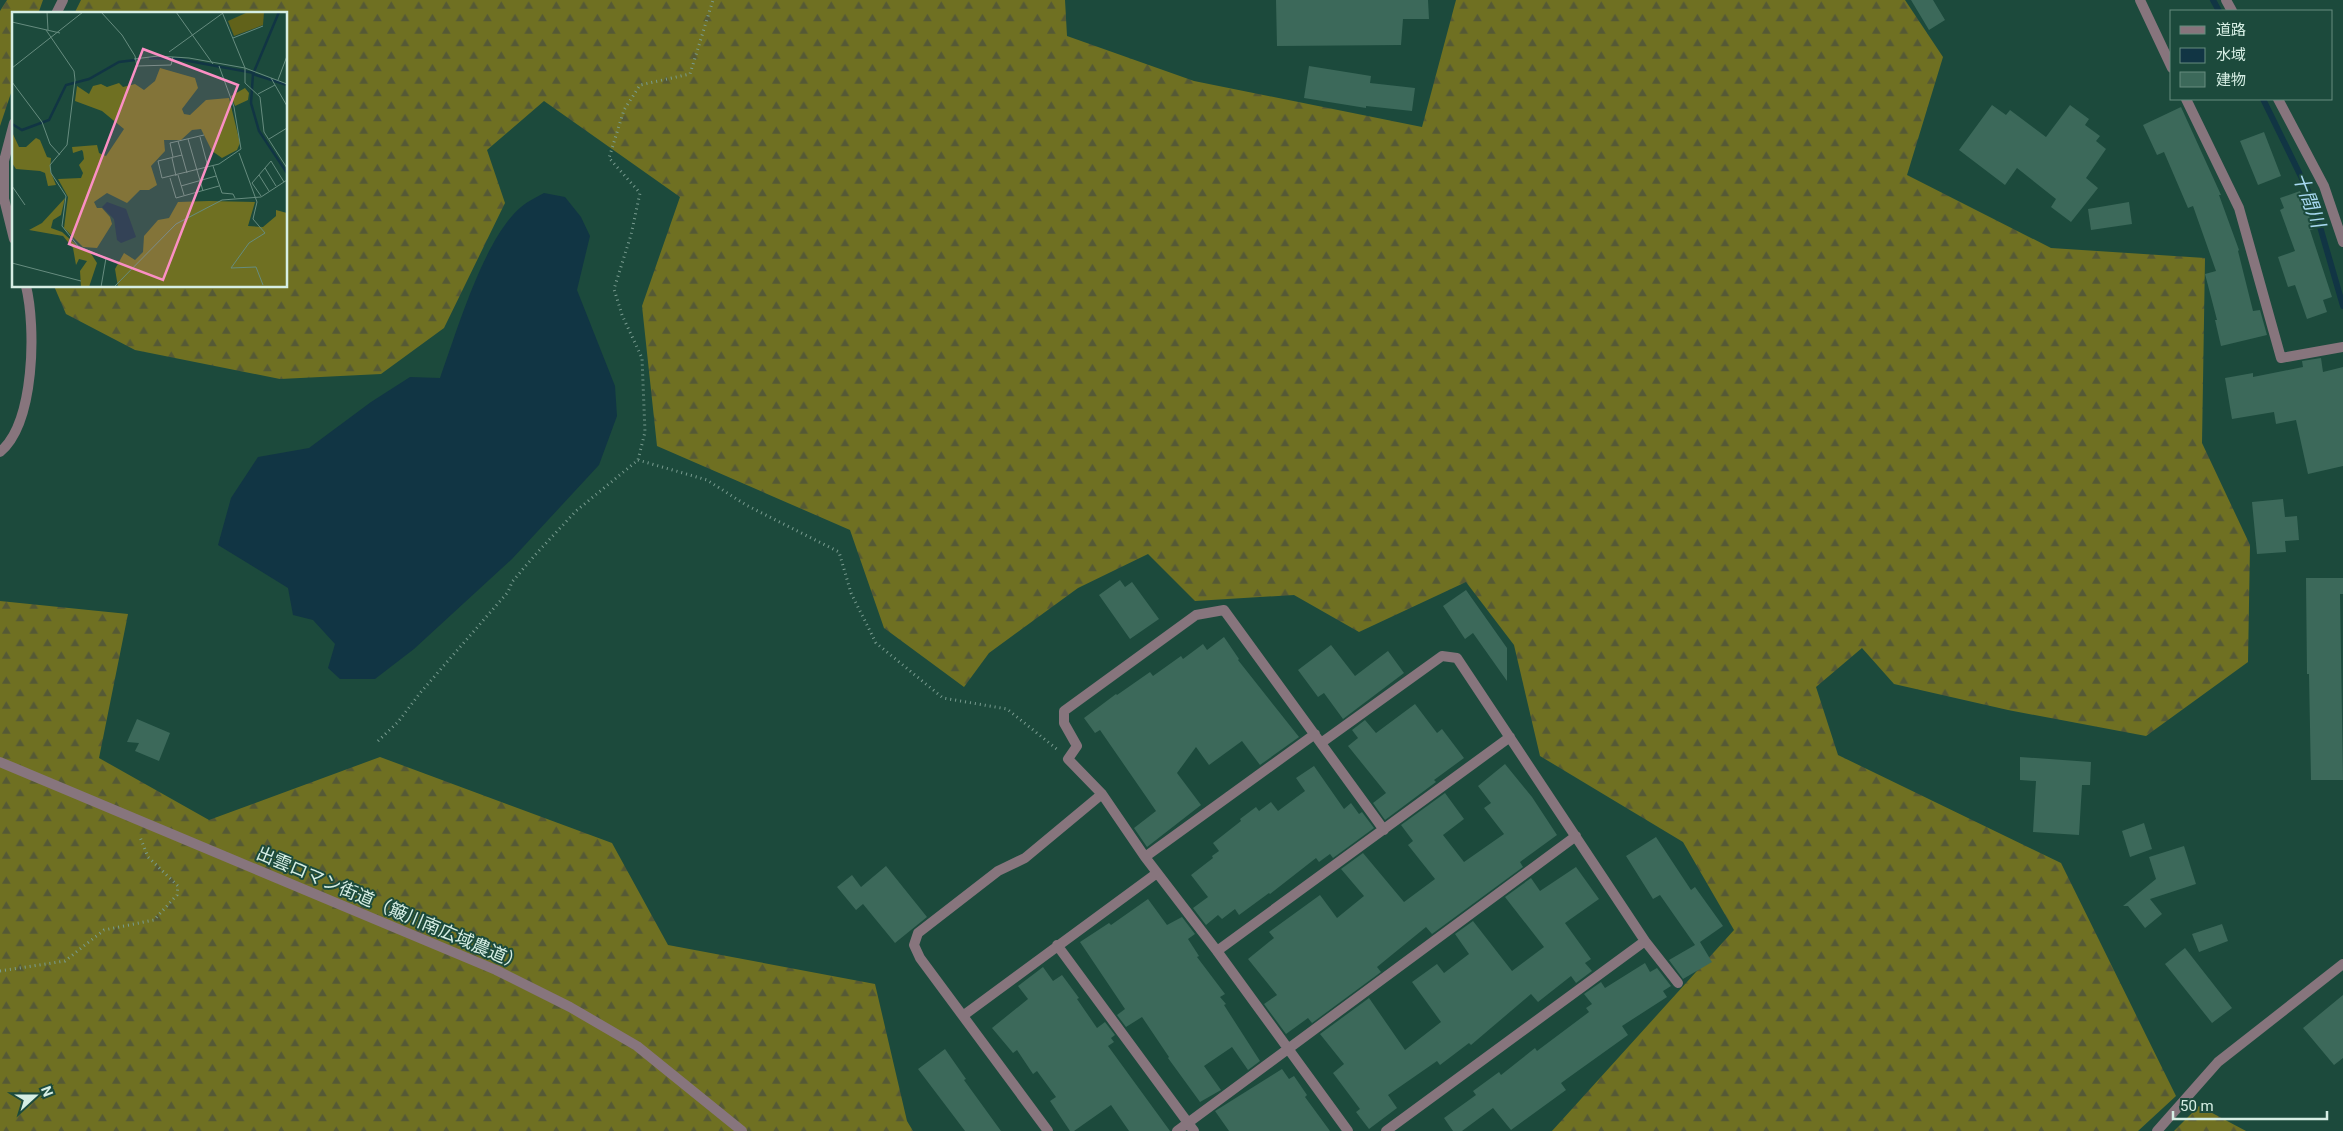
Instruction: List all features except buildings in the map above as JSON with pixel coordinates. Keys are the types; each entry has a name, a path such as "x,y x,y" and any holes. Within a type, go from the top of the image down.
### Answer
{"street":[{"path":"57,12 63,0"},
{"path":"2140,0 2170,64"},
{"path":"2186,100 2239,208 2281,358 2343,347"},
{"path":"2279,100 2324,186 2343,242"},
{"path":"12,130 4,162 4,199 12,231"},
{"path":"0,452 17,427 28,396 31,333 26,288"},
{"path":"1348,1131 1217,951 1145,857 1102,794 1068,759 1078,746 1064,723 1064,711 1196,615 1224,610 1384,830"},
{"path":"1321,743 1442,656 1457,658 1645,941 1678,983"},
{"path":"1145,857 1315,734"},
{"path":"1217,951 1510,737"},
{"name":"出雲ロマン街道（簸川南広域農道）","path":"0,762 487,966 570,1006 637,1046 742,1131"},
{"path":"1048,1131 920,958 914,945 918,932 998,871 1025,858 1102,794"},
{"path":"1176,1131 1191,1127 1288,1050 1576,836"},
{"path":"964,1015 1157,873"},
{"path":"1386,1131 1645,941"},
{"path":"1057,945 1191,1127"},
{"path":"2157,1131 2218,1062 2343,964"}],"path":[{"path":"378,741 398,722 420,693 508,592 512,582 535,555 576,511 638,460 645,432 642,358 622,315 614,289 631,235 640,193 609,158 624,110 640,85 690,74 713,0"},
{"path":"638,460 707,480 746,505 839,552 851,593 876,643 943,698 1007,709 1068,759"},
{"path":"0,971 64,961 104,930 154,920 177,895 178,886 148,857 141,842 138,819"}],"green space":[{"path":"7,0 43,0 39,12 12,12 12,90 0,126 0,11"},
{"path":"81,0 1065,0 1067,36 1194,81 1422,127 1456,0 1905,0 1943,57 1907,175 2051,248 2205,258 2202,443 2250,545 2248,662 2146,736 2008,710 1894,684 1862,648 1816,687 1838,755 2061,863 2176,1096 2138,1131 1552,1131 1734,930 1683,842 1540,756 1514,645 1466,582 1359,632 1294,595 1195,601 1148,554 1078,588 989,653 964,687 884,628 850,530 657,446 642,306 680,197 544,101 487,150 505,203 444,328 381,374 280,379 135,350 66,314 55,288 288,288 288,12 75,12"},
{"path":"0,601 128,614 99,758 209,820 380,757 612,843 668,945 875,984 907,1121 913,1131 0,1131"},
{"path":"2199,1106 2246,1131 2174,1131"}],"water":[{"path":"544,193 565,197 581,217 590,236 577,290 615,386 617,416 599,465 512,559 414,649 375,679 340,679 328,668 335,644 313,620 293,615 288,588 218,545 231,498 258,457 309,448 371,402 410,377 440,378 463,311 495,240 508,221 521,207"}],"waterway":[{"name":"十間川","path":"2213,0 2218,10"},
{"name":"十間川","path":"2263,100 2312,199 2343,306"}]}
